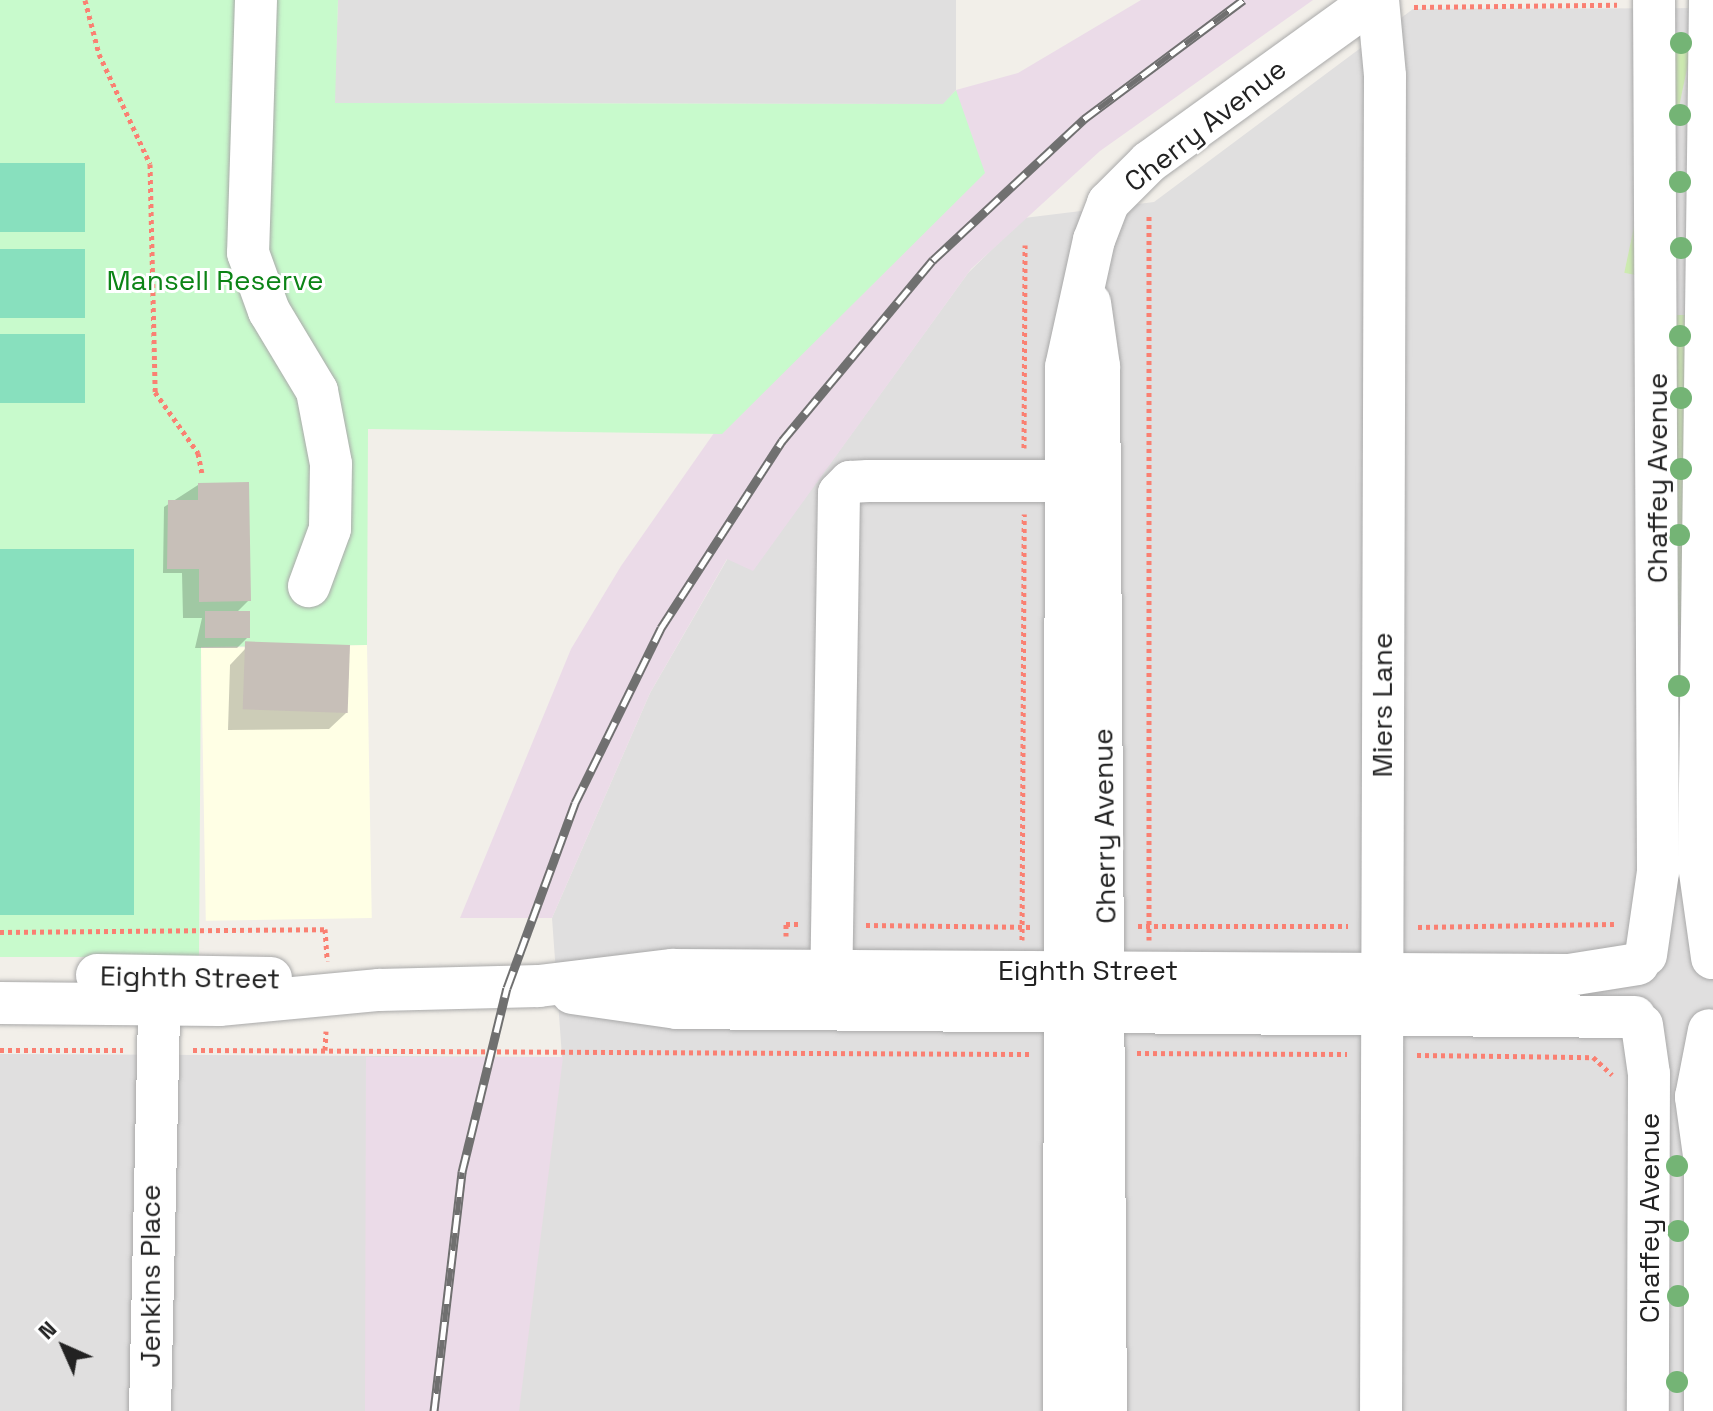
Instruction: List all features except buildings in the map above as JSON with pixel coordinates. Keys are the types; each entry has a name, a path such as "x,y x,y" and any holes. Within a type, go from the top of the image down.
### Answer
{"street":[{"path":"256,0 248,253 269,311 317,391 331,464 330,529 309,586"},
{"name":"Chaffey Avenue","path":"1710,0 1699,865 1713,958"},
{"name":"Chaffey Avenue","path":"1635,3 1658,298 1658,872 1642,959 1629,990 1649,1074 1648,1411"},
{"name":"Cherry Avenue","path":"1106,1411 1107,1054 1086,990 1084,481 1099,366 1088,286 1101,218 1121,188 1379,9"},
{"name":"Miers Lane","path":"1379,9 1381,1411"},
{"path":"1658,298 1705,297"},
{"path":"831,990 839,493 859,481 1084,481"},
{"name":"Cherry Avenue","path":"1064,1411 1066,1054 1106,926 1084,481"},
{"path":"1656,647 1702,647"},
{"name":"Eighth Street","path":"0,1003 149,1004 379,990 539,986 672,970 831,990 1380,992 1569,975 1642,959 1687,944 1713,958"},
{"name":"Eighth Street","path":"0,975 214,975 379,990"},
{"name":"Eighth Street","path":"1380,992 1638,1021 1667,1040 1711,1028"},
{"name":"Jenkins Place","path":"149,1004 150,1411"},
{"name":"Chaffey Avenue","path":"1705,1411 1705,1163 1696,1097 1711,1028"},
{"path":"1648,1344 1706,1344"}],"path":[{"path":"85,0 99,54 150,164 155,392 198,453 202,473"},
{"path":"1379,9 1635,3"},
{"path":"1149,201 1150,1053"},
{"path":"1022,1054 1025,245"},
{"path":"1106,926 1613,925"},
{"path":"0,932 182,928"},
{"path":"0,1050 1066,1054"},
{"path":"1107,1054 1593,1057 1613,1076"}],"shaded area":[{"path":"338,0 956,0 956,90 944,104 334,103"},
{"path":"1141,0 1313,0 1100,151 971,269 753,571 727,559 650,693 552,918 460,918 571,649 621,566 944,104 956,90 1018,73"},
{"path":"1713,8 1713,1411 0,1411 0,1054 562,1057 552,918 650,693 728,558 753,570 968,273 1024,218 1154,202 1413,9"},
{"path":"367,645 372,918 206,921 201,648"},
{"path":"366,1057 563,1057 519,1411 365,1411"}],"green space":[{"name":"Mansell Reserve","path":"0,0 338,0 335,103 943,104 956,90 985,173 722,434 368,429 367,645 201,647 199,957 0,957"},
{"path":"1675,34 1694,38 1643,277 1624,273"},
{"path":"0,163 85,163 85,232 0,232"},
{"path":"0,249 85,249 85,318 0,318"},
{"path":"1671,315 1688,315 1688,625 1671,625"},
{"path":"0,334 85,334 85,403 0,403"},
{"path":"0,549 134,549 134,915 0,915"}],"railway":[{"path":"434,1411 462,1172 507,988 575,803 661,628 782,441 933,260 1084,119 1243,0"}]}
